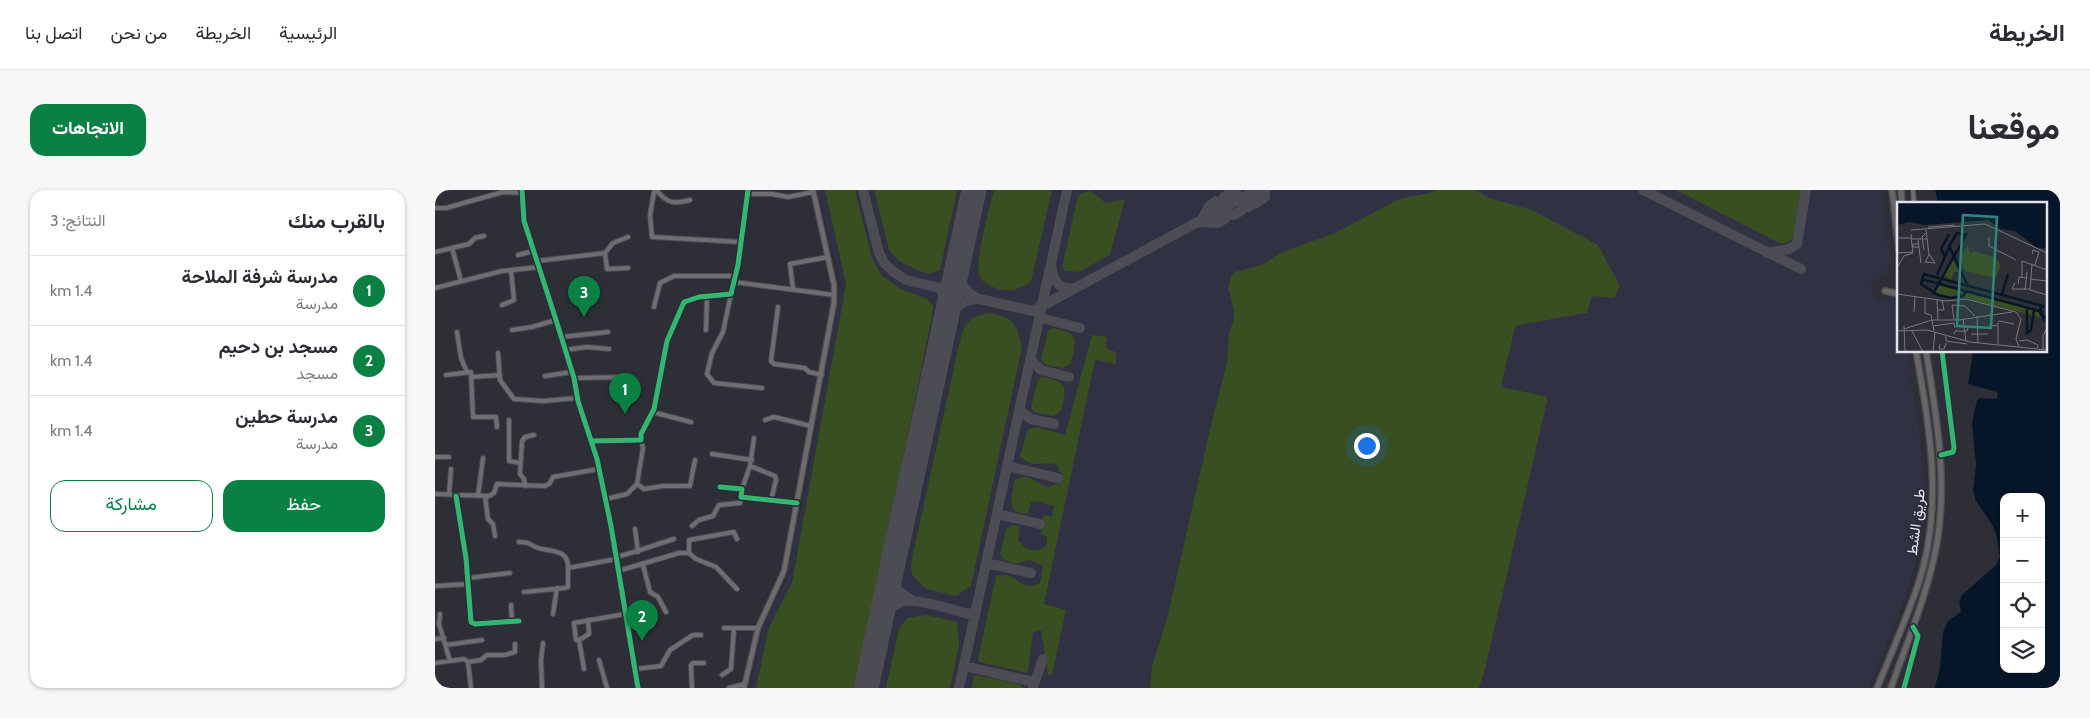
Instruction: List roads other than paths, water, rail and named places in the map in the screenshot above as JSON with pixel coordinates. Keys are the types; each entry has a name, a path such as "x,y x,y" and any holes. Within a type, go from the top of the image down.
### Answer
{"highway":[{"path":"1892,190 1897,233"},
{"path":"1885,291 1897,294"},
{"name":"طريق الشط","path":"1877,688 1918,585 1931,521 1933,456 1916,352"},
{"name":"طريق الشط","path":"1891,688 1927,585 1937,542 1941,507 1941,455 1926,352"}],"main road":[{"path":"745,686 758,628 783,576 822,375 834,295 828,257 813,191"}],"street":[{"path":"435,208 446,208 503,192 522,191 524,221 574,378 577,398 592,441 599,469 606,499 638,688"},
{"path":"690,200 672,203 657,191 654,192 650,215 652,237 741,242"},
{"path":"762,388 714,383 707,374 714,346 723,332 736,276 749,192 788,197 813,191"},
{"path":"435,252 469,244 475,238 484,236"},
{"path":"537,261 605,253 613,243 628,237"},
{"path":"452,248 461,281"},
{"path":"518,255 534,251"},
{"path":"605,253 607,269 628,268"},
{"path":"793,290 790,264 828,257"},
{"path":"435,288 511,270 539,267"},
{"path":"502,305 514,300 511,270"},
{"path":"654,307 661,283 672,277 736,276"},
{"path":"734,282 834,295"},
{"path":"606,499 627,494 637,484 643,448 641,434 653,412 665,348 685,301 707,296 731,294"},
{"path":"706,330 707,296"},
{"path":"778,307 771,361 775,364 805,368 809,372 822,375"},
{"path":"512,330 532,327 556,320"},
{"path":"457,332 461,358 467,372"},
{"path":"561,337 608,332"},
{"path":"564,350 587,347 609,349"},
{"path":"1941,455 1953,452 1954,448 1942,352"},
{"path":"498,354 500,380 514,399 543,401 577,398"},
{"path":"446,375 471,372 473,417 496,417 497,427"},
{"path":"545,376 572,372"},
{"path":"472,377 500,375"},
{"path":"574,378 627,378"},
{"path":"653,412 691,422"},
{"path":"765,420 774,417 811,426"},
{"path":"509,420 509,462 520,463"},
{"path":"525,486 524,479 520,474 522,440 525,437 535,435"},
{"path":"693,526 699,520 713,516 719,504 740,504 742,489 750,466 754,438"},
{"path":"592,441 641,440"},
{"path":"712,454 751,460"},
{"path":"435,457 449,457"},
{"path":"478,496 483,458"},
{"path":"637,484 643,489 663,486 690,486 695,460"},
{"path":"750,466 775,476 776,480 771,500"},
{"path":"449,495 451,469"},
{"path":"435,494 485,496 493,494 497,484 547,485 553,477 599,469"},
{"path":"720,487 742,489"},
{"path":"456,496 469,584 471,622 475,624 519,621"},
{"path":"485,496 488,519 493,524 495,536"},
{"path":"741,497 797,503"},
{"path":"635,529 638,552"},
{"path":"689,553 689,540 733,532 737,539"},
{"path":"569,568 638,552 674,539"},
{"path":"519,542 529,542 536,548 562,553 568,560 569,568 568,587 524,592"},
{"path":"618,571 679,553 689,553 696,559 716,567 737,589"},
{"path":"643,565 650,592 658,596 666,612"},
{"path":"468,578 511,573"},
{"path":"435,586 469,584"},
{"path":"553,614 557,588"},
{"path":"511,605 512,622"},
{"path":"439,614 439,624 450,660"},
{"path":"584,669 574,623 625,614"},
{"path":"579,640 581,637 589,634 588,620"},
{"path":"1904,688 1918,636 1913,626"},
{"path":"724,628 758,628"},
{"path":"721,675 731,670 734,628"},
{"path":"635,669 661,666 670,650 693,635 701,635"},
{"path":"435,639 444,638"},
{"path":"446,645 481,640"},
{"path":"542,688 541,660 543,643"},
{"path":"435,663 464,659 467,662 481,660 487,655 515,654 515,644"},
{"path":"599,660 607,688"},
{"path":"467,662 471,688"},
{"path":"692,688 691,665 693,663 704,663"},
{"path":"729,688 745,686"}],"place":[{"name":"مدرسة حطين","path":"584,317"},
{"name":"مدرسة شرفة الملاحة","path":"625,414"},
{"name":"مسجد بن دحيم","path":"642,641"}]}
